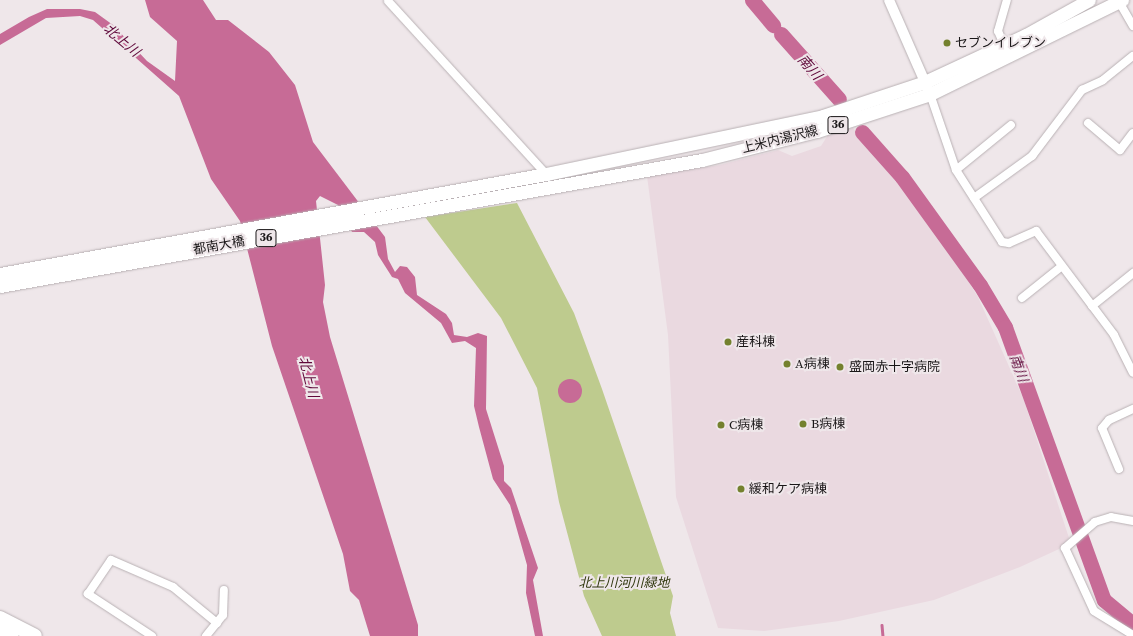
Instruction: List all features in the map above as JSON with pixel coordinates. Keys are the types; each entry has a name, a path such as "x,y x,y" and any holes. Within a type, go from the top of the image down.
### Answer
{"highway":[{"path":"0,618 35,636"},
{"path":"0,630 12,636"}],"main road":[{"name":"上米内湯沢線","path":"524,178 823,116 925,82 1004,45 1089,0"},
{"name":"上米内湯沢線","path":"533,189 702,160 846,123 930,94 1120,1"},
{"name":"都南大橋","path":"0,274 524,178"},
{"name":"都南大橋","path":"0,286 533,189"}],"street":[{"path":"889,0 930,94 956,170 1002,242 1009,243 1036,232 1114,335 1133,373"},
{"path":"1004,45 998,31 1007,0"},
{"path":"388,1 546,174"},
{"path":"1120,1 1133,26"},
{"path":"974,198 1032,156 1082,90 1103,80 1133,56"},
{"path":"1088,123 1120,150 1133,133"},
{"path":"956,170 1011,125"},
{"path":"1022,298 1062,266"},
{"path":"1092,306 1133,273"},
{"path":"1119,469 1102,428 1109,420 1133,409"},
{"path":"1133,521 1111,517 1095,522 1086,532 1070,542 1065,548 1094,611 1133,635"},
{"path":"152,636 88,594 111,560 173,587 216,623"},
{"path":"206,636 223,615 224,590"}],"shaded area":[{"name":"盛岡赤十字病院","path":"853,128 941,238 978,297 1024,400 1069,538 1059,549 1020,567 934,600 839,621 764,631 718,628 676,497 668,335 647,176 720,165 778,150 792,156 821,146 828,135"}],"green space":[{"name":"北上川河川緑地","path":"517,203 574,313 602,389 673,596 670,613 676,636 602,636 584,596 559,502 537,388 501,318 425,217"}],"water":[{"name":"北上川","path":"145,0 203,0 216,20 228,20 269,52 295,85 313,142 385,237 388,259 395,272 400,266 407,267 415,277 417,295 446,314 452,323 454,335 467,337 478,333 487,336 486,409 504,466 504,481 511,488 538,568 533,580 543,636 535,636 526,593 527,565 510,505 493,479 474,406 476,348 465,341 452,343 441,323 405,293 398,279 392,277 378,255 375,242 364,232 352,232 338,205 320,196 316,201 325,285 323,302 330,337 418,625 418,636 370,636 359,600 350,591 343,554 272,346 240,221 211,179 179,96 93,20 80,16 46,18 0,45 0,34 29,17 47,9 80,9 95,12 113,25 147,61 175,81 177,41 150,17"},
{"path":"570,379 579,382 582,391 579,400 570,403 561,400 558,391 561,382"}],"waterway":[{"name":"南川","path":"752,0 773,25"},
{"name":"南川","path":"781,34 839,99"},
{"name":"南川","path":"862,132 902,177 980,285 1005,327 1104,600 1133,624"},
{"path":"882,625 883,636"}],"place":[{"name":"セブンイレブン","path":"947,43"},
{"name":"産科棟","path":"728,342"},
{"name":"A病棟","path":"787,364"},
{"name":"盛岡赤十字病院","path":"840,367"},
{"name":"B病棟","path":"803,424"},
{"name":"C病棟","path":"721,425"},
{"name":"緩和ケア病棟","path":"741,489"}]}
